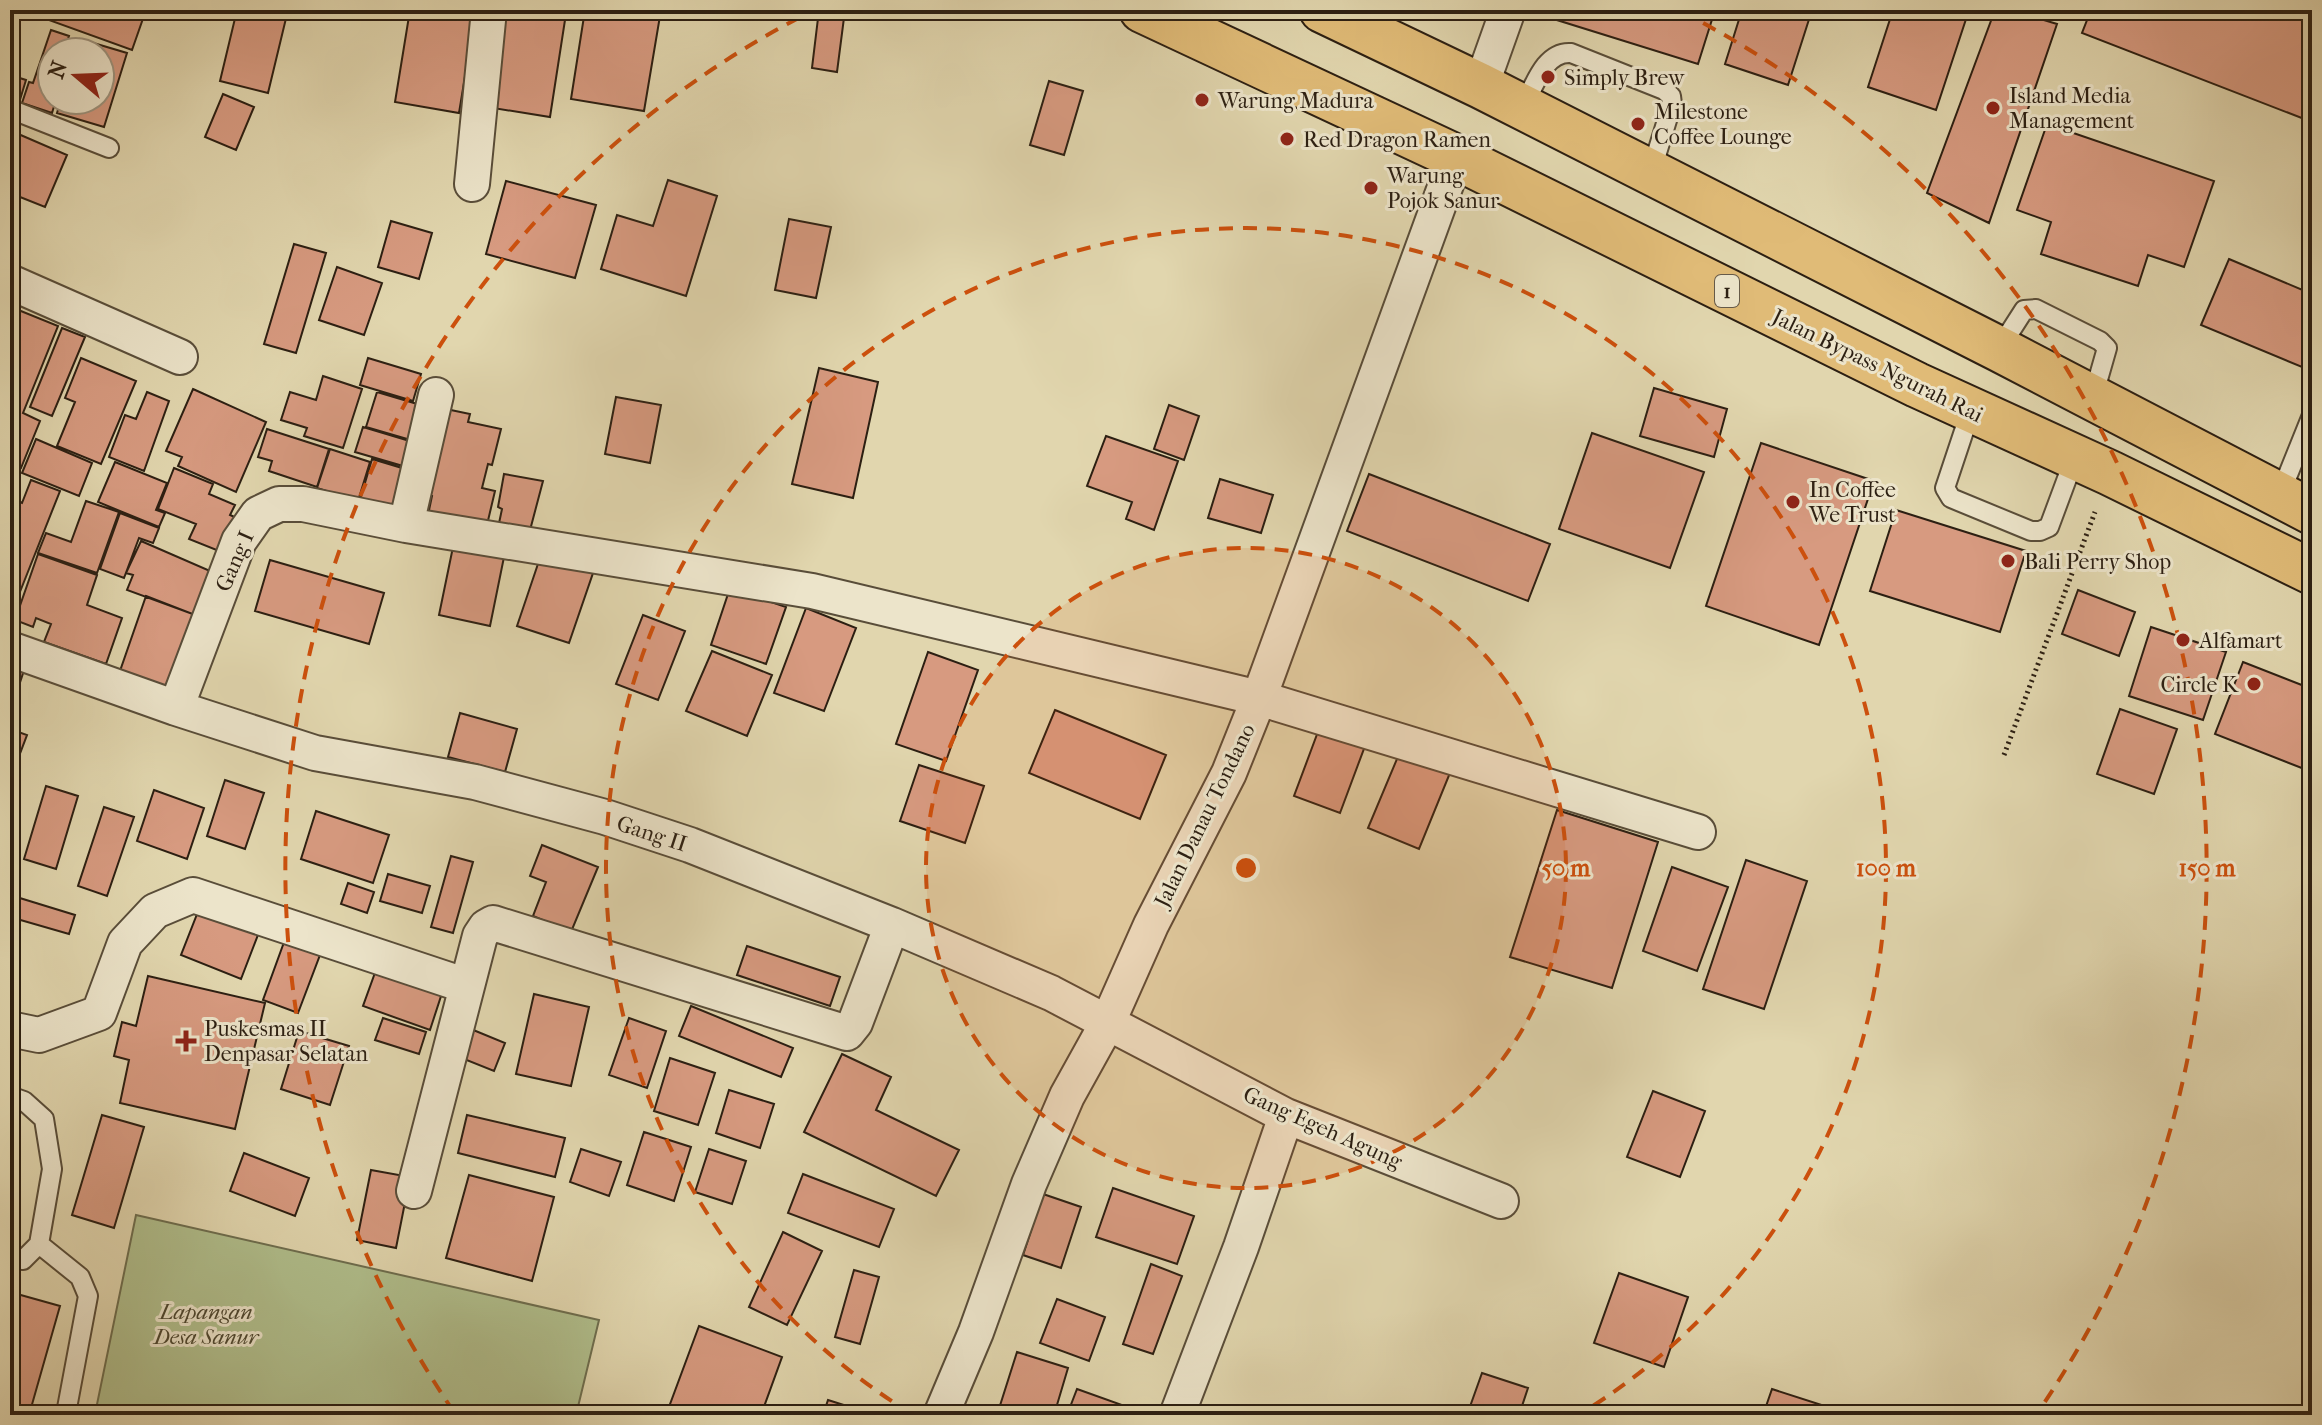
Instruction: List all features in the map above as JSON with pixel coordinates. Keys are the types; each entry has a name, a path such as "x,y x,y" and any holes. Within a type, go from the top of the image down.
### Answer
{"highway":[{"name":"Jalan Bypass Ngurah Rai","path":"1142,10 1456,157 1971,410 2312,572"},
{"path":"1322,10 1523,107 1999,349 2295,504"}],"street":[{"path":"472,184 489,10"},
{"path":"1481,86 1508,10"},
{"name":"Jalan Danau Tondano","path":"941,1415 976,1332 1029,1184 1067,1096 1108,1022 1151,925 1229,773 1456,157"},
{"path":"10,282 180,357"},
{"path":"436,395 406,525 812,591 1259,698 1698,832"},
{"name":"Gang I","path":"176,708 239,541 258,514 279,504 303,504 406,525"},
{"name":"Gang II","path":"10,649 315,753 475,782 605,817 690,845 892,925 1051,993 1108,1022"},
{"path":"10,1029 39,1035 99,1013 125,943 155,911 193,895 467,986"},
{"path":"414,1191 480,936 493,923 848,1033 855,1023 892,925"},
{"name":"Gang Egeh Agung","path":"1108,1022 1286,1116 1501,1201"},
{"path":"1177,1415 1241,1247 1286,1116"}],"lane":[{"path":"1523,107 1550,59 1560,52 1571,53 1664,90 1671,96 1672,104 1651,172"},
{"path":"10,109 109,148"},
{"path":"1971,410 1945,488 1951,498 2031,531 2040,531 2049,527 2092,465"},
{"path":"2295,504 2312,415"},
{"path":"10,1096 24,1101 44,1119 52,1169 39,1244 23,1260 10,1259"},
{"path":"39,1244 80,1277 88,1296 67,1408"}],"path":[{"path":"2004,755 2092,465"}],"green space":[{"name":"Lapangan Desa Sanur","path":"136,1215 599,1320 576,1415 95,1414"}],"building":[{"path":"49,10 146,10 132,50 116,44 116,36 93,36 46,19"},
{"path":"237,10 288,10 268,93 220,81"},
{"path":"410,10 476,10 459,113 395,102"},
{"path":"585,10 661,10 644,111 571,99"},
{"path":"819,10 845,10 837,72 812,68"},
{"path":"1546,10 1715,10 1698,64 1544,16"},
{"path":"1742,10 1812,10 1788,85 1725,64"},
{"path":"1893,10 1969,10 1936,110 1868,87"},
{"name":"Island Media Management","path":"1995,10 2010,10 2057,24 1989,223 1927,193"},
{"path":"2091,10 2312,10 2312,122 2082,33"},
{"path":"502,11 565,20 550,117 487,107"},
{"path":"51,30 69,36 49,36"},
{"path":"116,50 127,53 116,88"},
{"path":"36,74 36,108 22,103 29,82 33,83"},
{"path":"10,75 26,80 19,103 10,100"},
{"path":"1049,81 1083,91 1064,155 1030,145"},
{"path":"223,94 254,107 236,150 205,137"},
{"path":"67,116 107,116 104,127"},
{"path":"2047,124 2214,181 2184,267 2148,255 2138,286 2041,254 2051,222 2017,210"},
{"path":"16,133 67,155 45,207 10,193 10,147"},
{"path":"668,180 717,196 686,296 601,269 617,215 653,226"},
{"path":"506,181 596,205 575,278 486,254"},
{"path":"789,219 831,227 816,298 775,290"},
{"path":"391,221 432,233 419,279 378,267"},
{"path":"294,244 326,253 296,353 264,344"},
{"path":"2229,259 2312,294 2312,341 2302,367 2201,325"},
{"path":"337,267 382,283 364,335 319,320"},
{"path":"11,307 58,326 23,413 40,421 21,468 10,463"},
{"path":"62,328 85,337 52,416 30,407"},
{"path":"81,358 136,381 101,464 57,446 75,402 65,398"},
{"path":"368,358 421,374 413,401 360,385"},
{"path":"819,368 878,382 853,498 792,484"},
{"path":"323,376 362,389 343,448 304,436 307,428 281,420 290,392 316,400"},
{"path":"1654,388 1727,409 1714,457 1640,436"},
{"path":"193,389 266,422 236,492 178,466 182,457 166,451"},
{"path":"147,392 169,401 144,471 109,457 125,415 136,419"},
{"path":"377,392 424,406 414,441 366,427"},
{"path":"616,397 661,405 650,463 605,454"},
{"path":"1169,405 1199,416 1184,460 1154,449"},
{"path":"446,409 470,414 468,422 501,429 492,465 488,464 482,488 495,491 486,529 428,515 432,496 426,494"},
{"path":"363,427 413,442 403,466 355,452"},
{"path":"267,429 329,449 317,487 269,471 272,461 258,457"},
{"path":"1592,433 1704,472 1670,568 1559,529"},
{"path":"1106,436 1178,461 1154,530 1126,519 1132,502 1087,486"},
{"path":"36,439 92,463 79,496 22,473"},
{"path":"1761,443 1874,481 1819,645 1706,606"},
{"path":"330,449 370,462 358,501 317,488"},
{"path":"372,459 402,468 398,484 404,485 396,511 360,500"},
{"path":"115,462 167,483 156,510 165,513 159,527 98,502"},
{"path":"174,468 213,484 209,494 235,505 230,515 239,519 224,553 189,539 196,524 158,509"},
{"path":"504,474 543,481 529,534 498,528"},
{"path":"1369,474 1550,544 1528,601 1347,531"},
{"path":"1220,479 1273,495 1261,533 1208,518"},
{"path":"31,480 60,491 10,617 10,514 15,500 22,503"},
{"path":"86,501 119,512 97,573 38,553 46,533 71,542"},
{"path":"1896,510 2026,551 2000,632 1870,591"},
{"path":"120,513 159,528 153,543 139,538 124,578 100,569"},
{"path":"141,541 217,574 198,616 127,590 133,575 126,573"},
{"path":"453,547 504,557 490,626 439,615"},
{"path":"38,554 97,575 87,605 122,618 106,664 44,642 51,624 36,618 33,627 15,620"},
{"path":"541,555 593,573 569,643 517,626"},
{"path":"270,560 384,593 369,644 255,611"},
{"path":"730,588 786,607 766,664 711,645"},
{"path":"2078,590 2135,612 2119,656 2062,634"},
{"path":"146,596 198,616 171,690 120,671"},
{"path":"806,608 856,628 824,711 774,693"},
{"path":"643,615 685,631 658,700 616,684"},
{"path":"2151,627 2226,652 2203,720 2129,696"},
{"path":"712,651 772,675 747,736 686,711"},
{"path":"928,652 978,670 946,761 896,744"},
{"path":"10,655 27,661 10,713"},
{"path":"2243,662 2312,689 2312,772 2215,734"},
{"path":"2120,709 2177,729 2154,794 2097,774"},
{"path":"1055,710 1166,755 1140,819 1029,773"},
{"path":"460,713 517,729 505,772 448,757"},
{"path":"10,729 27,735 10,780"},
{"path":"1319,729 1365,746 1340,813 1294,796"},
{"path":"1402,747 1452,768 1419,849 1368,828"},
{"path":"919,765 984,786 965,843 900,821"},
{"path":"225,780 264,793 245,849 207,836"},
{"path":"46,786 78,796 56,869 24,859"},
{"path":"154,790 204,808 187,859 137,841"},
{"path":"104,807 134,817 107,896 78,886"},
{"path":"1557,810 1658,842 1612,988 1510,957"},
{"path":"316,811 389,835 373,883 301,859"},
{"path":"542,845 598,867 571,932 533,916 546,882 530,876"},
{"path":"451,856 473,862 453,933 431,927"},
{"path":"1746,860 1807,881 1764,1009 1703,989"},
{"path":"1672,867 1728,887 1697,971 1643,951"},
{"path":"388,874 430,886 422,913 380,901"},
{"path":"348,883 374,892 367,913 341,904"},
{"path":"10,895 75,915 69,934 10,917"},
{"path":"201,904 261,927 241,979 181,955"},
{"path":"287,934 323,947 298,1013 263,1000"},
{"path":"747,946 840,977 830,1006 737,975"},
{"path":"376,970 442,993 430,1030 363,1006"},
{"name":"Puskesmas II Denpasar Selatan","path":"148,976 265,1003 235,1129 120,1103 129,1060 114,1056 122,1022 136,1026"},
{"path":"534,994 589,1007 571,1086 516,1074"},
{"path":"691,1006 793,1048 781,1077 679,1036"},
{"path":"383,1018 426,1032 419,1054 375,1040"},
{"path":"629,1018 666,1031 647,1088 609,1075"},
{"path":"466,1027 505,1043 494,1071 454,1055"},
{"path":"299,1031 349,1046 330,1105 281,1089"},
{"path":"842,1054 891,1077 876,1110 959,1150 936,1196 804,1132"},
{"path":"670,1058 715,1073 698,1125 654,1111"},
{"path":"729,1090 774,1104 760,1148 716,1133"},
{"path":"1653,1091 1705,1111 1680,1177 1627,1157"},
{"path":"102,1115 144,1127 114,1228 72,1215"},
{"path":"467,1115 565,1138 555,1177 458,1153"},
{"path":"644,1132 691,1147 674,1201 627,1185"},
{"path":"581,1149 621,1162 609,1196 570,1182"},
{"path":"709,1149 746,1161 732,1204 695,1192"},
{"path":"244,1153 309,1178 295,1216 230,1191"},
{"path":"371,1170 410,1177 396,1248 357,1240"},
{"path":"803,1174 894,1209 879,1247 788,1213"},
{"path":"469,1175 554,1197 532,1281 446,1258"},
{"path":"1113,1188 1194,1216 1177,1264 1096,1237"},
{"path":"1043,1194 1081,1207 1061,1268 1023,1255"},
{"path":"783,1232 822,1251 787,1325 749,1307"},
{"path":"1151,1264 1182,1276 1153,1354 1123,1344"},
{"path":"854,1270 879,1277 860,1344 835,1337"},
{"path":"1619,1273 1688,1297 1664,1367 1594,1343"},
{"path":"10,1292 60,1306 29,1415 10,1415"},
{"path":"1057,1299 1105,1317 1089,1361 1040,1343"},
{"path":"699,1326 782,1357 761,1415 666,1415"},
{"path":"1017,1352 1068,1368 1054,1415 997,1415"},
{"path":"1482,1373 1528,1388 1519,1415 1467,1415"},
{"path":"1077,1389 1136,1410 1134,1415 1067,1415"},
{"path":"1772,1389 1837,1410 1836,1415 1763,1415"},
{"path":"828,1400 869,1413 869,1415 823,1415"}],"place":[{"name":"Simply Brew","path":"1548,77"},
{"name":"Warung Madura","path":"1202,100"},
{"name":"Island Media Management","path":"1993,108"},
{"name":"Milestone Coffee Lounge","path":"1638,124"},
{"name":"Red Dragon Ramen","path":"1287,139"},
{"name":"Warung Pojok Sanur","path":"1371,188"},
{"name":"In Coffee We Trust","path":"1793,502"},
{"name":"Bali Perry Shop","path":"2008,561"},
{"name":"Alfamart","path":"2183,640"},
{"name":"Circle K","path":"2254,684"},
{"name":"Puskesmas II Denpasar Selatan","path":"186,1041"}]}
